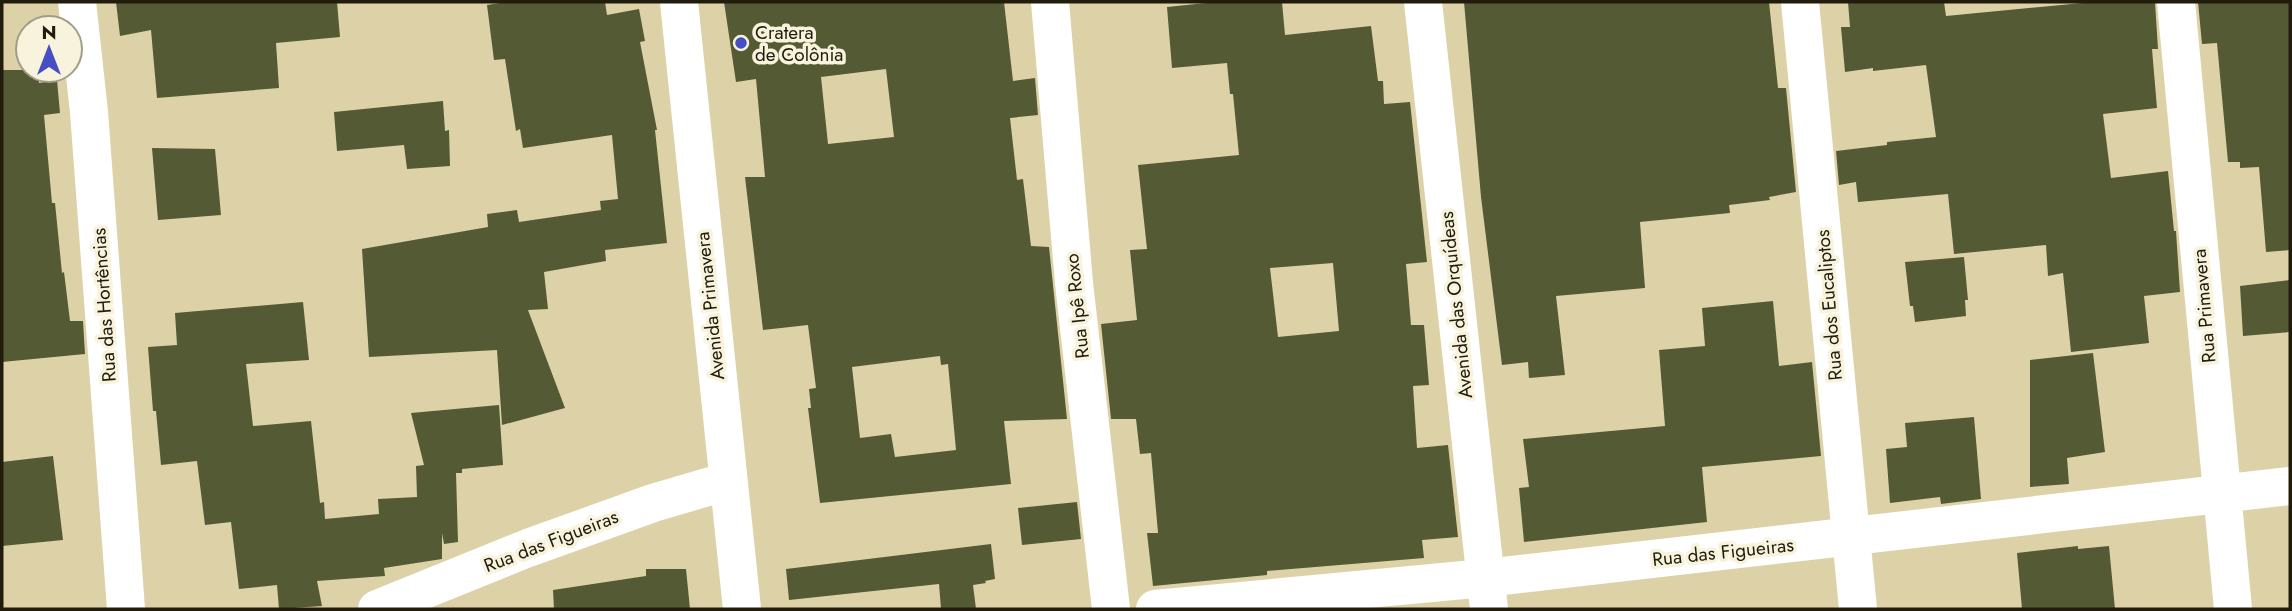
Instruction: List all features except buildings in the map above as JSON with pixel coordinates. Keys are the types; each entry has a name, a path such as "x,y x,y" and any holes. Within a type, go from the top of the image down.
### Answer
{"street":[{"name":"Rua das Hortências","path":"77,2 90,126 126,609"},
{"name":"Avenida Primavera","path":"679,2 742,609"},
{"name":"Rua Ipê Roxo","path":"1050,2 1074,283 1111,609"},
{"name":"Avenida das Orquídeas","path":"1423,2 1487,594"},
{"name":"Rua dos Eucaliptos","path":"1800,2 1858,609"},
{"name":"Rua Primavera","path":"2176,2 2233,609"},
{"name":"Rua das Figueiras","path":"377,609 442,597 528,548 653,503 728,481"},
{"name":"Rua das Figueiras","path":"1155,609 1487,594 1851,538 2290,486"}],"place":[{"name":"Cratera de Colônia","path":"741,43"}]}
